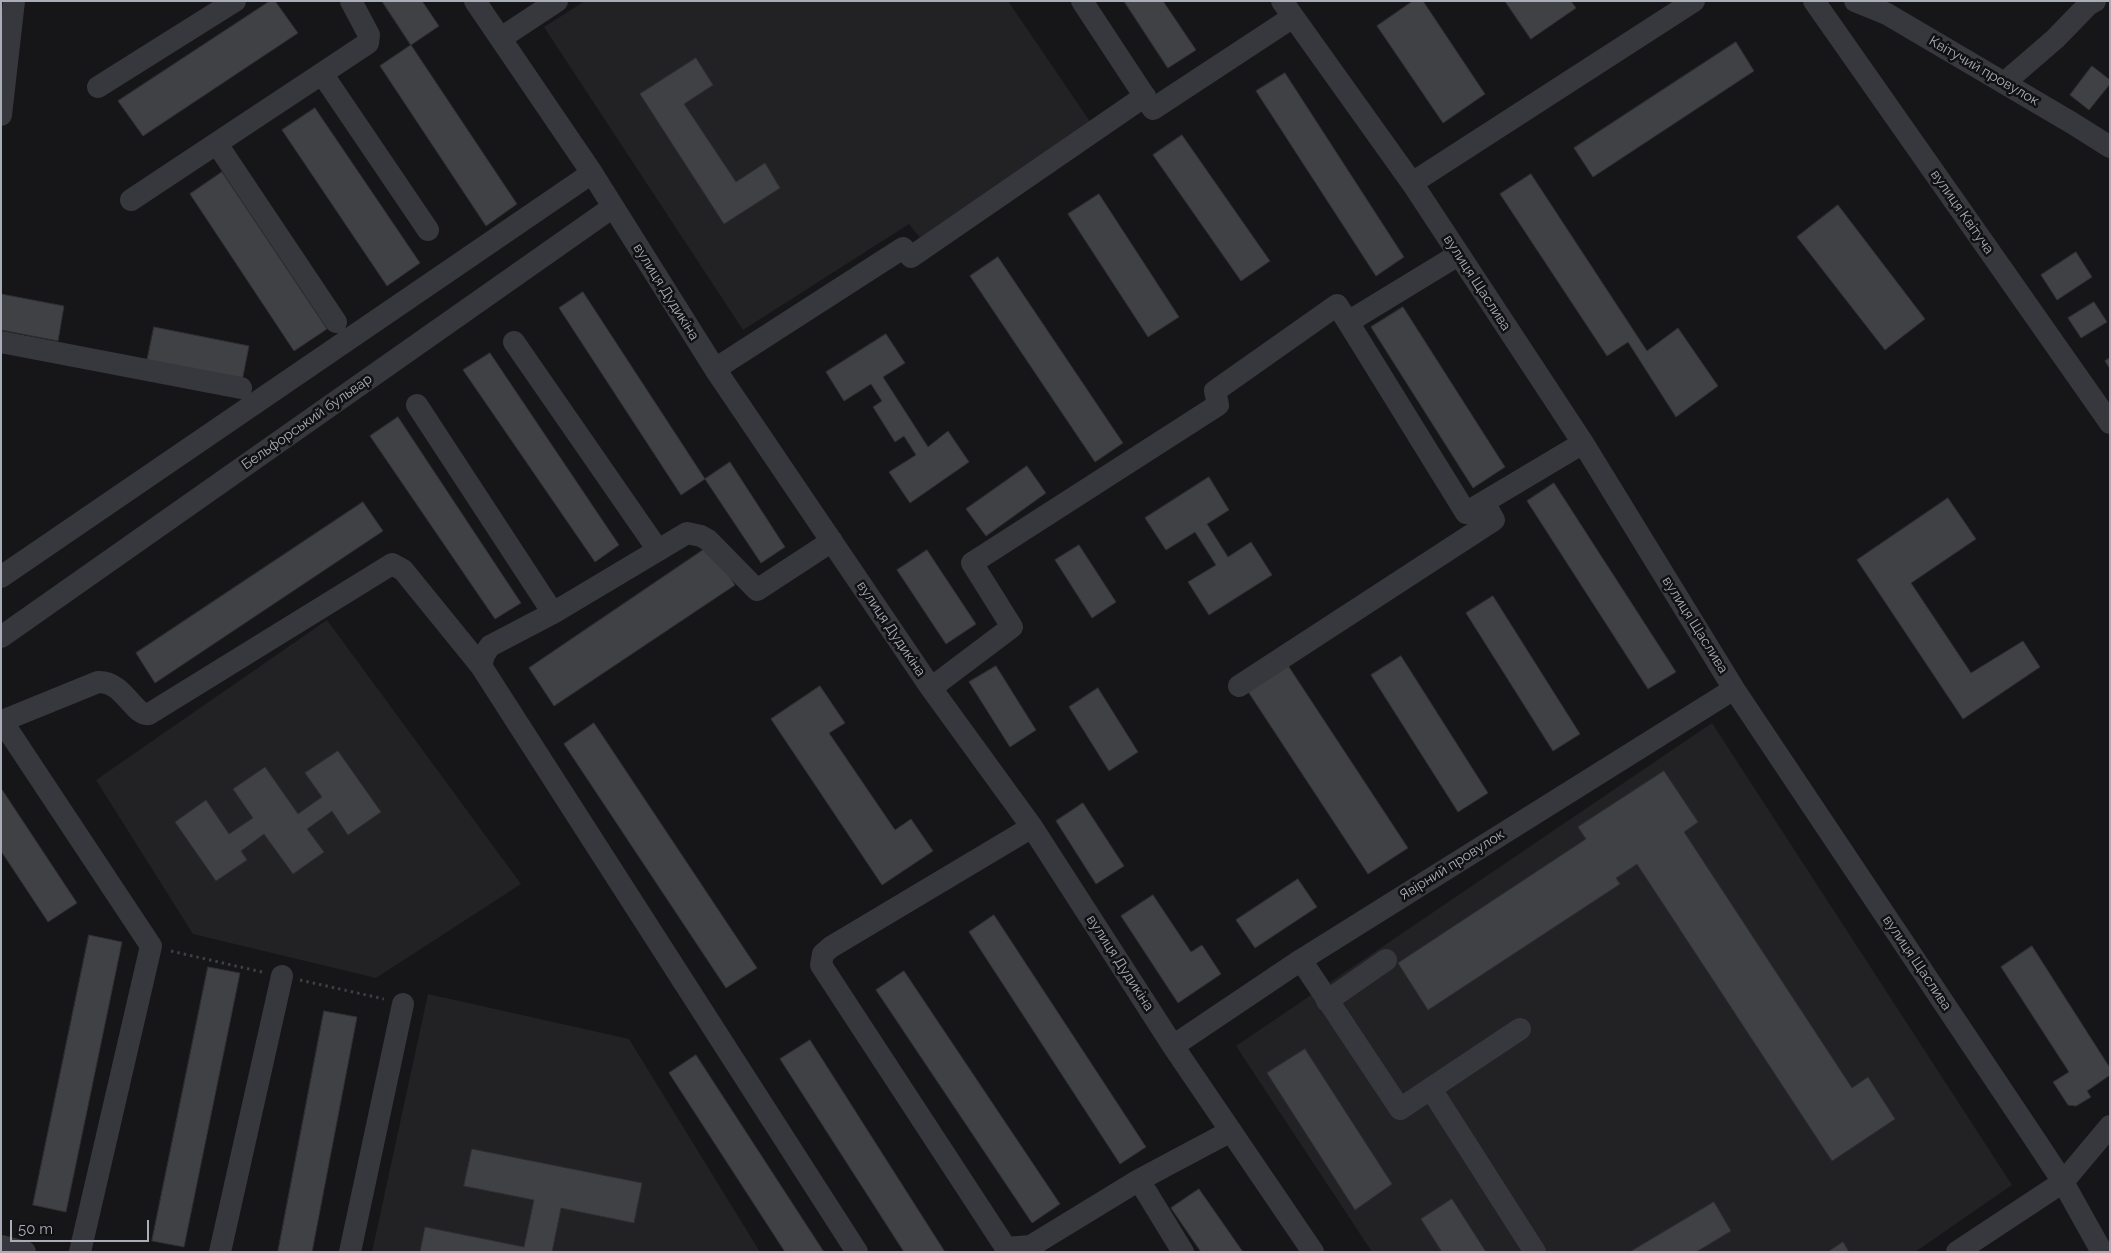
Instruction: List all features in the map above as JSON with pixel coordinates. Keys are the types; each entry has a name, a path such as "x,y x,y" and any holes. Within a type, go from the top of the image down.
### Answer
{"street":[{"path":"1,115 14,1"},
{"path":"98,87 234,1"},
{"path":"131,200 323,75 368,43 370,39 351,1"},
{"name":"вулиця Дудикіна","path":"475,1 592,173 715,369 931,688 1032,826 1174,1046 1313,1252"},
{"path":"501,38 557,1"},
{"path":"1082,1 1153,109 1288,9"},
{"path":"1412,183 1694,1"},
{"name":"вулиця Квітуча","path":"1814,1 2110,423"},
{"name":"Квітучий провулок","path":"1855,1 1886,14 2110,147"},
{"path":"2004,83 2094,1"},
{"name":"вулиця Щаслива","path":"1288,9 1412,183 1583,443 1734,688 2063,1182 2102,1252"},
{"path":"323,75 428,230"},
{"path":"715,369 903,248 911,257 1145,96"},
{"path":"217,144 336,322"},
{"path":"1,577 592,173"},
{"name":"Бельфорський бульвар","path":"1,637 613,207"},
{"path":"1348,322 1458,255"},
{"path":"931,688 1012,627 972,563 1218,405 1215,390 1337,305 1466,513 1583,443"},
{"path":"1,342 241,388"},
{"path":"514,342 658,550"},
{"path":"417,405 554,613"},
{"path":"1238,686 1494,520 1484,502"},
{"path":"481,666 484,655 490,646 554,613 686,533 701,536 757,590 832,541"},
{"path":"80,1252 151,946 2,720 98,682 105,681 112,683 142,712 149,714 392,564 403,570 481,666 857,1252"},
{"name":"Явірний провулок","path":"1174,1046 1301,960 1734,688"},
{"path":"1032,826 831,947 823,954 821,966 1006,1248 1031,1246 1139,1180 1231,1131"},
{"path":"1301,960 1400,1109 1520,1029"},
{"path":"1327,1001 1386,960"},
{"path":"220,1252 282,976"},
{"path":"350,1252 403,1004"},
{"path":"1431,1089 1535,1252"},
{"path":"1957,1252 2063,1182 2110,1126"},
{"path":"1139,1180 1183,1252"},
{"path":"1,1246 25,1252"}],"shaded area":[{"path":"585,1 1008,1 1091,123 921,239 909,224 743,330 544,27"},
{"path":"327,620 521,884 376,978 193,934 96,780"},
{"path":"1712,723 2012,1185 1915,1252 1372,1252 1236,1046"},
{"path":"428,994 629,1039 760,1252 372,1252"}],"building":[{"path":"270,1 275,1 298,33 143,136 118,101"},
{"path":"382,1 422,1 439,26 411,45"},
{"path":"1124,1 1163,1 1196,50 1168,68"},
{"path":"1413,1 1423,1 1485,94 1443,123 1377,26"},
{"path":"1505,1 1571,1 1576,8 1531,39"},
{"path":"1736,42 1754,71 1593,177 1574,148"},
{"path":"411,45 517,204 486,226 380,66"},
{"path":"696,58 713,85 684,104 736,182 765,163 780,188 724,224 640,94"},
{"path":"2092,66 2110,80 2110,84 2089,110 2070,95"},
{"path":"1285,73 1404,257 1376,276 1256,91"},
{"path":"315,108 420,263 387,286 282,130"},
{"path":"1182,135 1270,261 1241,281 1153,155"},
{"path":"222,172 327,329 294,351 190,194"},
{"path":"1531,174 1647,351 1678,328 1718,386 1676,417 1628,342 1607,356 1500,194"},
{"path":"1099,194 1179,317 1148,337 1068,214"},
{"path":"1838,205 1925,319 1885,350 1797,237"},
{"path":"2076,252 2092,277 2057,300 2041,275"},
{"path":"998,257 1123,443 1095,462 970,276"},
{"path":"583,292 705,479 681,495 559,308"},
{"path":"1,294 64,306 58,341 1,330"},
{"path":"2094,302 2107,322 2081,338 2068,318"},
{"path":"1403,307 1505,467 1473,488 1371,327"},
{"path":"154,327 249,346 242,381 147,361"},
{"path":"886,334 905,363 883,377 928,447 948,431 969,462 910,503 889,472 916,455 904,436 895,442 873,407 882,401 871,384 844,401 826,372"},
{"path":"490,353 619,545 595,562 463,370"},
{"path":"2110,358 2110,369 2105,361"},
{"path":"398,417 521,603 495,619 370,436"},
{"path":"730,462 785,547 761,563 705,479"},
{"path":"1027,466 1046,493 986,536 966,509"},
{"path":"1209,477 1229,510 1207,524 1228,557 1251,542 1272,575 1209,615 1188,582 1216,565 1195,532 1166,550 1145,518"},
{"path":"1554,483 1676,672 1648,689 1527,501"},
{"path":"1948,498 1976,539 1911,583 1971,673 2023,641 2040,667 1963,719 1857,560"},
{"path":"363,502 383,531 155,683 136,653"},
{"path":"1079,545 1116,602 1092,618 1055,560"},
{"path":"709,546 735,585 554,706 529,668"},
{"path":"927,550 976,624 946,644 897,570"},
{"path":"1493,596 1580,734 1553,751 1466,613"},
{"path":"1401,656 1488,793 1458,812 1371,675"},
{"path":"1287,664 1408,848 1368,874 1247,690"},
{"path":"996,666 1036,730 1010,747 969,682"},
{"path":"820,686 845,723 829,733 895,830 911,819 933,851 882,885 771,719"},
{"path":"1098,688 1138,752 1109,771 1069,707"},
{"path":"594,723 757,968 726,988 564,744"},
{"path":"338,751 381,812 348,835 332,811 307,829 324,852 293,874 264,834 241,851 247,860 216,881 175,822 206,800 229,834 253,818 233,789 265,767 298,814 322,797 305,773"},
{"path":"1664,771 1698,822 1684,832 1852,1088 1868,1077 1895,1119 1832,1161 1637,864 1616,878 1620,884 1428,1010 1398,963 1586,839 1578,827"},
{"path":"1,788 77,903 48,922 1,851"},
{"path":"1083,803 1124,866 1096,884 1056,821"},
{"path":"1298,879 1317,907 1255,948 1236,920"},
{"path":"1153,895 1191,952 1202,945 1221,974 1178,1003 1121,916"},
{"path":"994,915 1146,1147 1120,1164 969,932"},
{"path":"89,935 122,942 66,1212 33,1205"},
{"path":"2032,946 2110,1068 2110,1075 2087,1091 2091,1097 2076,1106 2068,1105 2053,1082 2069,1072 2001,967"},
{"path":"208,967 240,973 184,1247 152,1241"},
{"path":"904,971 1060,1204 1032,1223 876,990"},
{"path":"324,1011 357,1017 312,1252 278,1252"},
{"path":"810,1040 945,1252 904,1252 780,1059"},
{"path":"1305,1049 1392,1184 1355,1210 1267,1073"},
{"path":"696,1055 824,1252 785,1252 669,1073"},
{"path":"472,1149 642,1183 634,1223 561,1208 552,1252 420,1252 425,1227 524,1247 534,1200 464,1186"},
{"path":"1199,1189 1243,1252 1201,1252 1171,1208"},
{"path":"1452,1199 1486,1252 1442,1252 1421,1219"},
{"path":"1714,1202 1731,1231 1696,1252 1630,1252"},
{"path":"1843,1242 1849,1252 1828,1252"}]}
